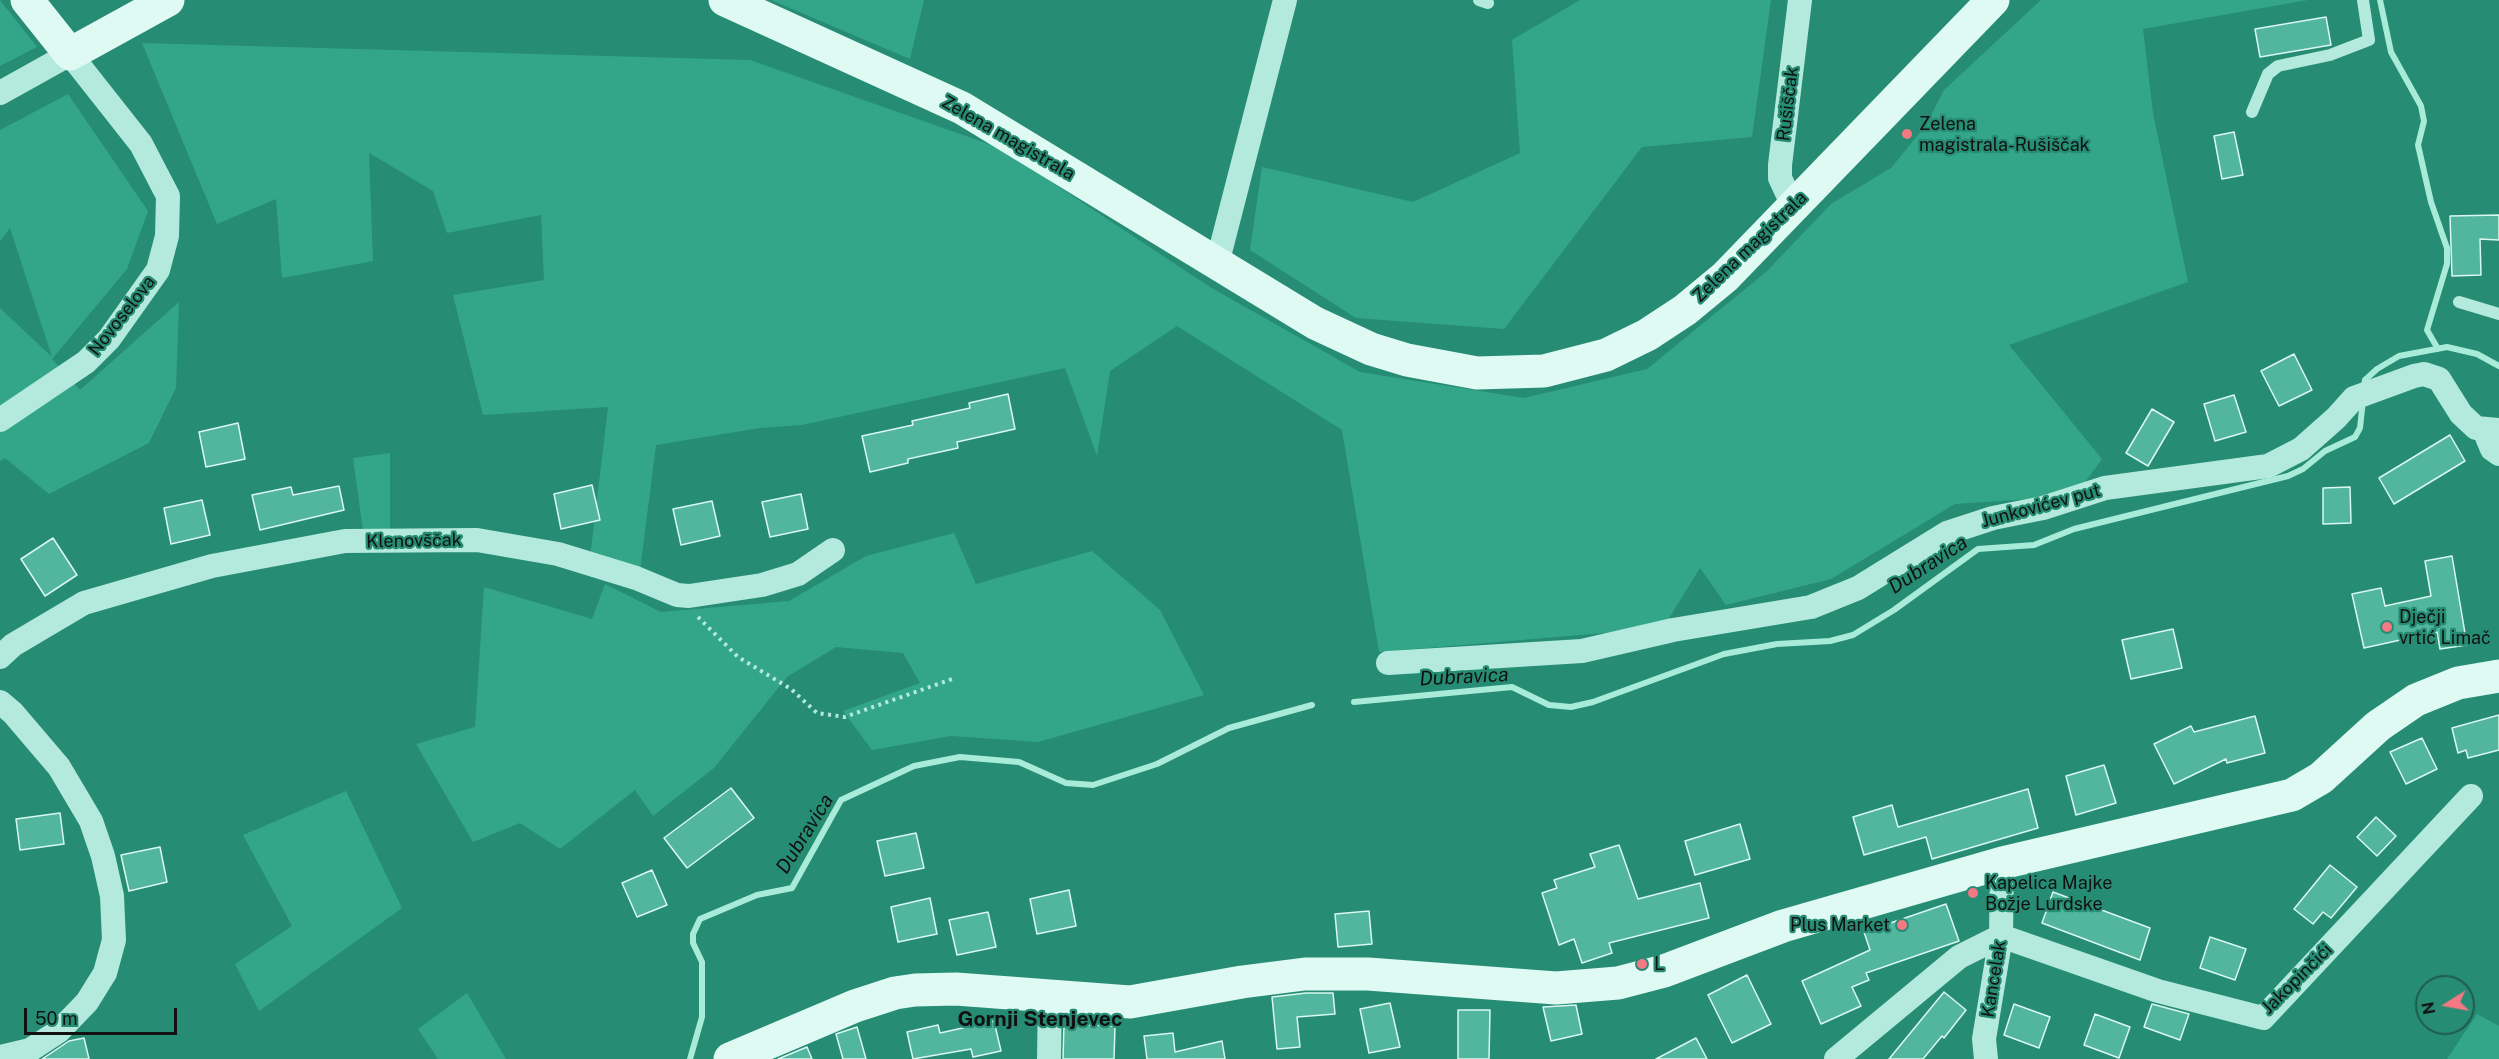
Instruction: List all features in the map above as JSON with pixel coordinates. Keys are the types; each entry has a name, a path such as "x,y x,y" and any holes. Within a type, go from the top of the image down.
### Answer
{"street":[{"path":"27,0 70,54"},
{"path":"0,93 168,0"},
{"name":"Zelena magistrala","path":"725,0 962,108 1315,323 1371,349 1407,360 1478,373 1545,371 1606,355 1647,335 1685,310 1725,277 1993,0"},
{"path":"1217,264 1285,0"},
{"name":"Rušiščak","path":"1793,206 1780,178 1780,165 1800,0"},
{"name":"Novoselova","path":"0,420 86,362 109,339 158,270 167,236 168,196 141,144 70,54"},
{"name":"Junkovićev put","path":"1388,663 1582,651 1673,630 1811,607 1858,588 1947,533 1993,518 2043,508 2105,488 2268,466 2301,449 2336,418 2354,398 2424,374 2439,379 2467,422 2491,430 2492,449 2499,454"},
{"name":"Klenovščak","path":"0,657 12,645 84,603 212,566 345,541 477,540 558,554 636,578 677,595 689,596 762,585 798,574 833,550"},
{"path":"730,1059 855,1006 895,993 956,989 1130,1002 1242,982 1305,974 1368,974 1556,988 1618,983 1664,970 1783,926 2002,863 2292,795 2321,778 2378,726 2416,700 2458,683 2499,676"},
{"path":"0,1057 30,1050 59,1031 87,1002 105,973 114,940 112,896 103,856 91,821 59,767 4,713"},
{"name":"Jakopinčići","path":"2001,936 2158,991 2263,1018 2471,796"},
{"name":"Kancelak","path":"1986,1059 1984,1039 2001,936 2002,863"},
{"path":"1836,1059 1959,957 2001,936"},
{"path":"1049,1059 1050,997"}],"lane":[{"path":"2252,112 2268,74 2278,66 2330,55 2369,40 2363,0"},
{"path":"2459,302 2499,314"}],"path":[{"path":"677,595 738,657 791,689 817,713 845,717 952,679"}],"green space":[{"path":"0,0 37,47 0,66"},
{"path":"771,0 924,0 910,59"},
{"path":"1580,0 1771,0 1752,137 1642,147 1504,329 1356,318 1250,250 1262,167 1413,202 1520,153 1512,40"},
{"path":"2041,0 2308,0 2143,29 2153,113 2188,282 2009,345 2102,459 2075,496 1955,504 1831,579 1726,605 1700,568 1663,628 1379,652 1342,430 1177,326 1110,371 1097,456 1065,368 802,425 760,428 656,445 640,571 590,558 608,407 483,415 453,295 544,280 541,215 447,233 433,191 369,153 373,261 282,278 276,199 217,224 142,43 750,60 1000,148 1210,287 1360,372 1524,398 1647,369 1766,272 1831,204 1891,168 1926,125 1944,90"},
{"path":"68,94 148,211 127,269 52,359 80,390 179,302 176,388 149,443 49,494 5,458 0,461 0,308 52,357 10,228 0,241 0,130"},
{"path":"390,453 390,532 363,531 353,458"},
{"path":"954,533 976,584 1092,551 1160,610 1204,695 1038,742 951,736 872,750 843,711 920,683 903,653 836,647 787,677 714,768 653,816 635,790 560,849 520,823 473,842 416,744 475,727 484,587 592,619 605,584 661,612 789,601 866,556"},
{"path":"346,791 402,908 259,1011 235,964 292,926 243,835"},
{"path":"467,993 506,1059 438,1059 418,1029"},
{"path":"2477,1014 2499,1026 2499,1059 2447,1059 2463,1035 2475,1035"}],"building":[{"path":"2326,17 2331,45 2260,57 2255,29"},
{"path":"2234,132 2243,175 2222,179 2214,136"},
{"path":"2499,215 2499,240 2480,239 2481,275 2452,276 2450,216"},
{"path":"2294,354 2312,390 2279,406 2261,371"},
{"path":"1008,394 1015,429 957,442 958,448 908,459 908,463 870,472 862,436 913,425 912,421 970,408 969,403"},
{"path":"2234,395 2246,432 2215,441 2204,404"},
{"path":"2152,409 2174,422 2148,466 2126,453"},
{"path":"238,423 245,459 206,467 199,432"},
{"path":"2450,435 2465,461 2394,504 2379,478"},
{"path":"592,485 600,520 561,529 554,494"},
{"path":"339,486 344,510 260,530 252,495 291,487 293,495"},
{"path":"2350,487 2351,523 2323,524 2323,488"},
{"path":"801,494 808,529 770,537 762,502"},
{"path":"202,500 210,535 171,544 164,508"},
{"path":"712,501 720,536 681,545 673,509"},
{"path":"53,538 77,575 45,596 21,559"},
{"path":"2452,556 2467,645 2440,649 2437,632 2364,648 2352,594 2381,588 2385,606 2431,596 2425,561"},
{"path":"2173,629 2182,668 2131,679 2122,640"},
{"path":"2499,715 2499,750 2468,758 2466,750 2458,753 2452,728"},
{"path":"2255,716 2265,753 2227,763 2226,759 2174,784 2154,744 2191,726 2194,732"},
{"path":"2422,738 2437,769 2406,784 2390,752"},
{"path":"2104,765 2116,803 2076,815 2066,776"},
{"path":"731,788 754,818 687,868 664,838"},
{"path":"2028,789 2038,828 1932,859 1926,837 1864,855 1853,817 1892,805 1898,827"},
{"path":"60,813 64,844 20,850 16,819"},
{"path":"2376,817 2396,836 2377,856 2357,837"},
{"path":"1740,824 1750,859 1695,875 1685,841"},
{"path":"916,833 924,868 885,876 877,841"},
{"path":"1619,845 1638,899 1700,883 1709,918 1609,943 1612,953 1582,963 1574,939 1559,945 1542,893 1557,888 1554,880 1595,867 1590,854"},
{"path":"160,847 167,882 129,891 121,855"},
{"path":"2330,865 2357,887 2331,918 2323,912 2313,924 2294,909"},
{"path":"652,870 667,905 637,917 622,883"},
{"path":"1069,890 1076,926 1037,934 1030,899"},
{"path":"2053,892 2150,928 2140,960 2042,923"},
{"path":"930,898 937,934 898,942 891,907"},
{"path":"1946,904 1959,941 1866,973 1869,980 1852,987 1861,1006 1821,1024 1802,981 1870,950 1864,932"},
{"path":"1369,911 1372,944 1338,947 1335,914"},
{"path":"988,912 996,947 957,955 949,920"},
{"path":"2210,937 2246,949 2235,980 2200,968"},
{"path":"1747,975 1771,1024 1732,1043 1708,995"},
{"path":"1944,992 1966,1010 1944,1038 1942,1036 1923,1059 1889,1059"},
{"path":"1333,993 1335,1014 1297,1017 1300,1047 1277,1049 1272,997"},
{"path":"1390,1003 1400,1047 1369,1053 1360,1009"},
{"path":"2014,1004 2050,1017 2039,1048 2004,1035"},
{"path":"2152,1004 2189,1014 2180,1040 2144,1027"},
{"path":"1576,1005 1582,1034 1551,1041 1543,1007"},
{"path":"1458,1010 1490,1010 1489,1059 1458,1059"},
{"path":"2095,1014 2130,1027 2119,1058 2084,1045"},
{"path":"994,1021 1001,1051 973,1057 971,1049 913,1059 907,1032 938,1025 940,1033"},
{"path":"1064,1024 1115,1026 1114,1059 1063,1059"},
{"path":"857,1027 866,1059 843,1059 836,1034"},
{"path":"1173,1033 1175,1052 1222,1041 1225,1059 1147,1059 1144,1036"},
{"path":"84,1038 89,1059 42,1059 69,1041"},
{"path":"1696,1038 1707,1059 1656,1059"},
{"path":"807,1047 812,1059 778,1059"}],"waterway":[{"path":"2380,0 2391,52 2421,106 2424,121 2418,145 2431,202 2447,248 2447,264 2427,330 2438,349"},
{"name":"Dubravica","path":"2364,387 2365,380 2377,369 2399,356 2447,347 2477,354 2499,366"},
{"name":"Dubravica","path":"1354,702 1512,687 1549,705 1571,707 1593,702 1724,654 1777,644 1830,641 1853,635 1894,610 1978,549 2034,545 2074,529 2288,476 2303,469 2325,451 2355,437 2360,428 2363,400"},
{"name":"Dubravica","path":"690,1059 702,1017 702,962 693,943 693,934 700,919 757,895 792,888 841,800 914,766 960,757 1019,762 1066,783 1093,785 1157,764 1229,728 1312,705"}],"place":[{"name":"Zelena magistrala-Rušiščak","path":"1907,134"},
{"name":"Dječji vrtić Limač","path":"2387,627"},
{"name":"Kapelica Majke Božje Lurdske","path":"1973,893"},
{"name":"Plus Market","path":"1902,925"},
{"name":"L","path":"1642,964"}],"district":[{"name":"Gornji Stenjevec","path":"1040,1020"}]}
